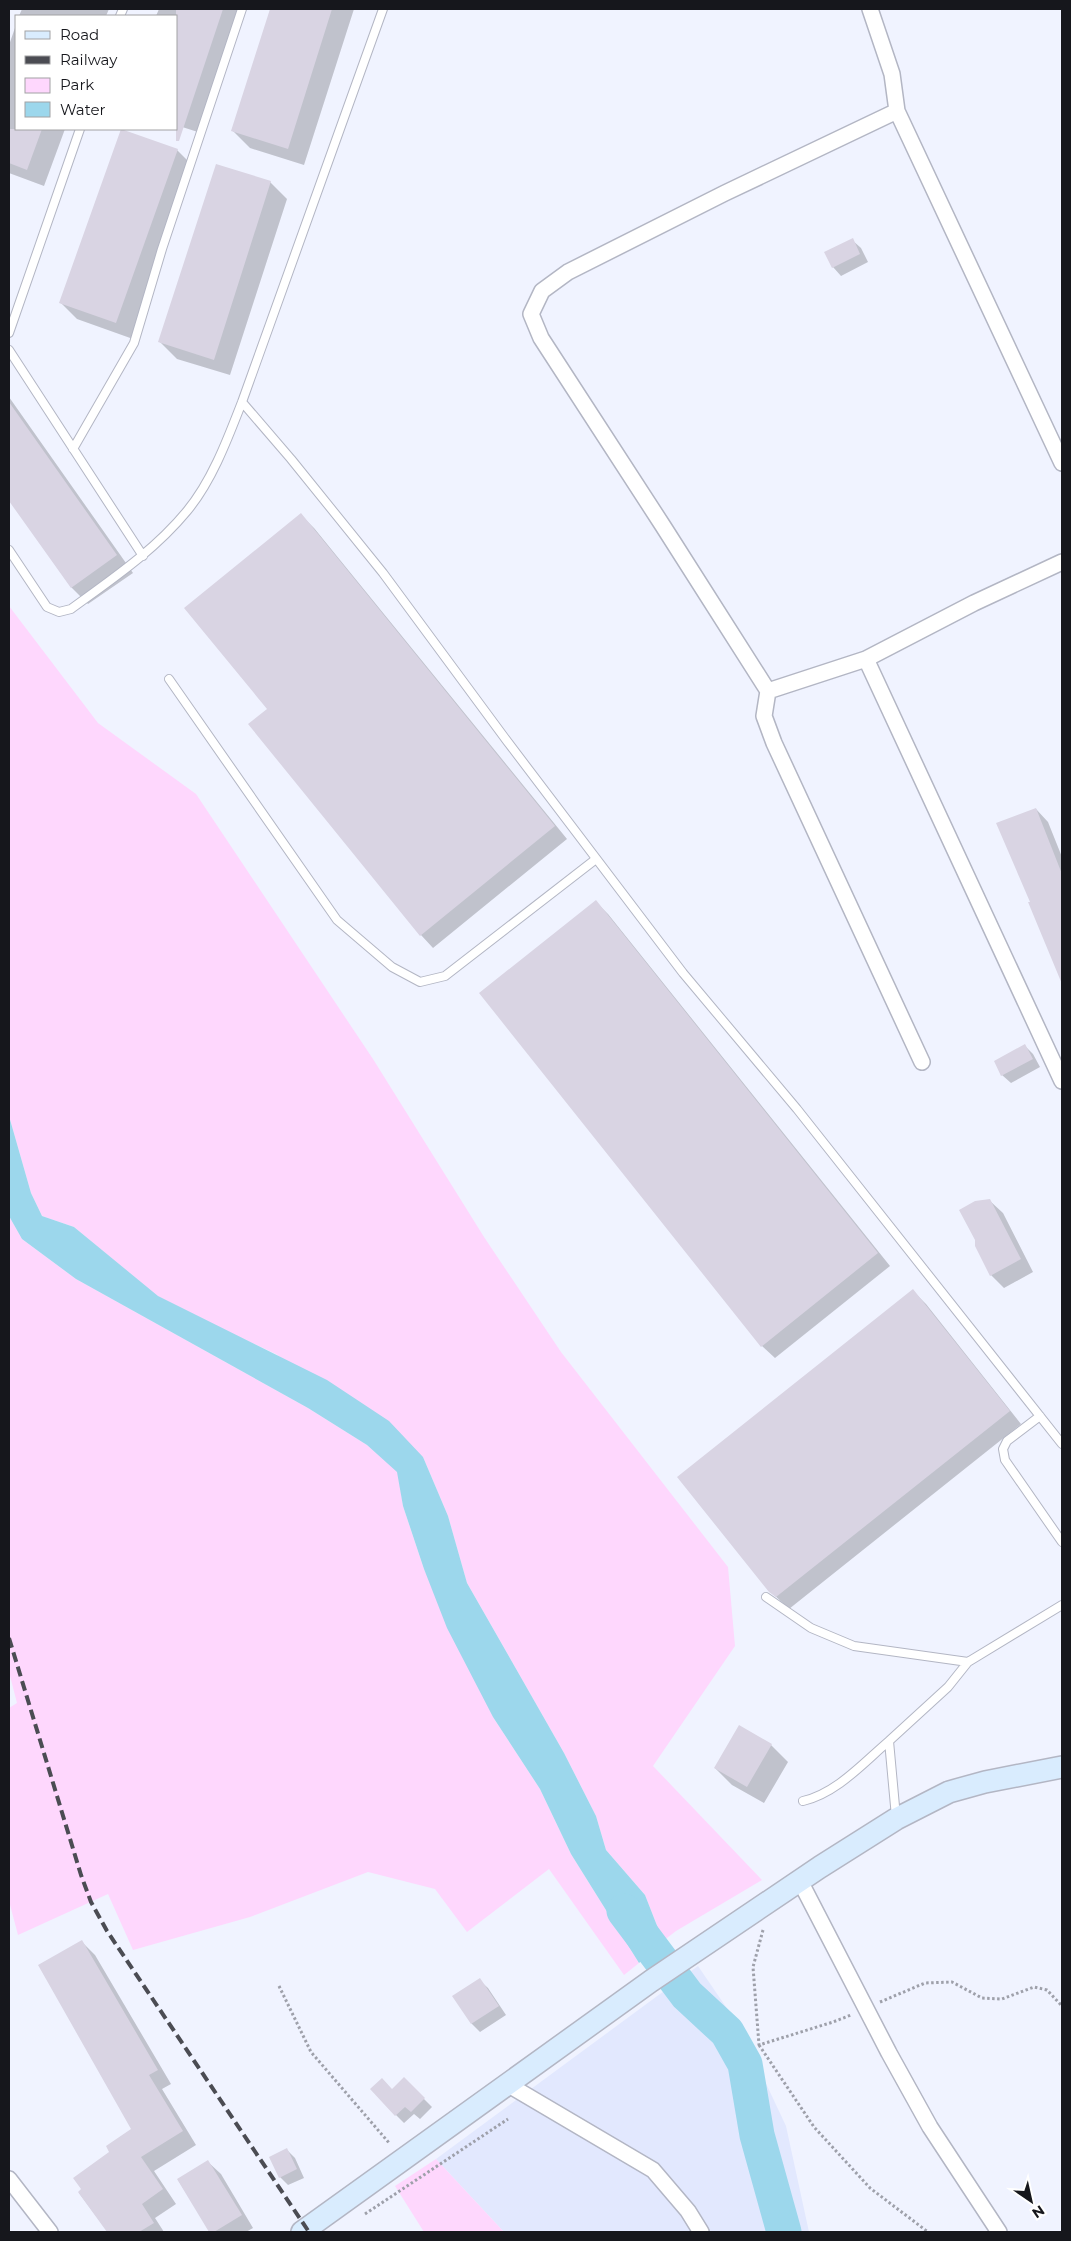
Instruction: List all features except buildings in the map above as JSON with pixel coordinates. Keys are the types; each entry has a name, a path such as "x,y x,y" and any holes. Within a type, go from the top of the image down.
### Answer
{"main road":[{"path":"302,2232 651,1981 896,1819 949,1792 985,1782 1062,1767"}],"street":[{"path":"870,9 892,74 896,111 1062,463"},
{"path":"896,111 725,193 568,272 542,291 532,314 541,338 664,526 768,691 764,716 774,743 922,1062"},
{"path":"768,691 866,659 974,602 1062,562"},
{"path":"866,659 1062,1081"},
{"path":"800,1881 925,2119 999,2232"},
{"path":"506,2084 652,2170 688,2212 701,2232"},
{"path":"9,2179 50,2232"}],"lane":[{"path":"73,449 134,343 162,249 242,9"},
{"path":"9,550 47,607 58,612 71,609 143,556 188,510 220,458 242,402 383,9"},
{"path":"9,333 80,130"},
{"path":"9,350 143,556"},
{"path":"242,402 291,459 383,573 683,973 797,1109 1062,1444"},
{"path":"169,679 338,920 392,967 420,982 445,976 596,859"},
{"path":"1040,1416 1008,1441 1003,1449 1005,1460 1062,1542"},
{"path":"766,1597 811,1628 854,1646 968,1662"},
{"path":"802,1801 816,1798 833,1788 889,1741 948,1687 968,1662 1062,1605"},
{"path":"889,1741 896,1819"}],"path":[{"path":"279,1986 311,2052 404,2160"},
{"path":"759,2045 814,2127 870,2188 928,2232"},
{"path":"363,2216 508,2119"}],"shaded area":[{"path":"698,1966 739,2026 786,2126 809,2232 504,2232 436,2159"}],"green space":[{"path":"9,606 98,723 196,794 373,1059 484,1237 561,1352 728,1567 735,1646 653,1766 762,1880 676,1931 663,1941 645,1895 606,1850 596,1816 564,1753 467,1583 448,1516 423,1457 276,1354 157,1296 74,1227 42,1216 31,1193 9,1116"},
{"path":"9,1216 22,1239 76,1279 308,1408 367,1445 398,1472 403,1506 424,1569 493,1717 540,1789 571,1854 639,1963 624,1975 549,1869 467,1932 435,1889 368,1872 250,1917 133,1950 108,1894 18,1935 9,1901 9,1708 17,1703 9,1672"},
{"path":"436,2159 504,2232 424,2232 395,2186"}],"water":[{"path":"9,1116 31,1193 42,1216 74,1227 158,1296 327,1380 389,1421 423,1457 448,1516 467,1583 564,1753 596,1816 606,1850 645,1895 663,1941 639,1963 571,1854 540,1789 493,1717 447,1628 424,1569 403,1506 397,1472 367,1445 308,1408 76,1279 22,1239 9,1216"}],"waterway":[{"path":"624,1911 687,1995 727,2032 745,2064 757,2135 784,2232"}],"railway":[{"path":"9,1638 81,1875 91,1902 107,1931 309,2232"}]}
